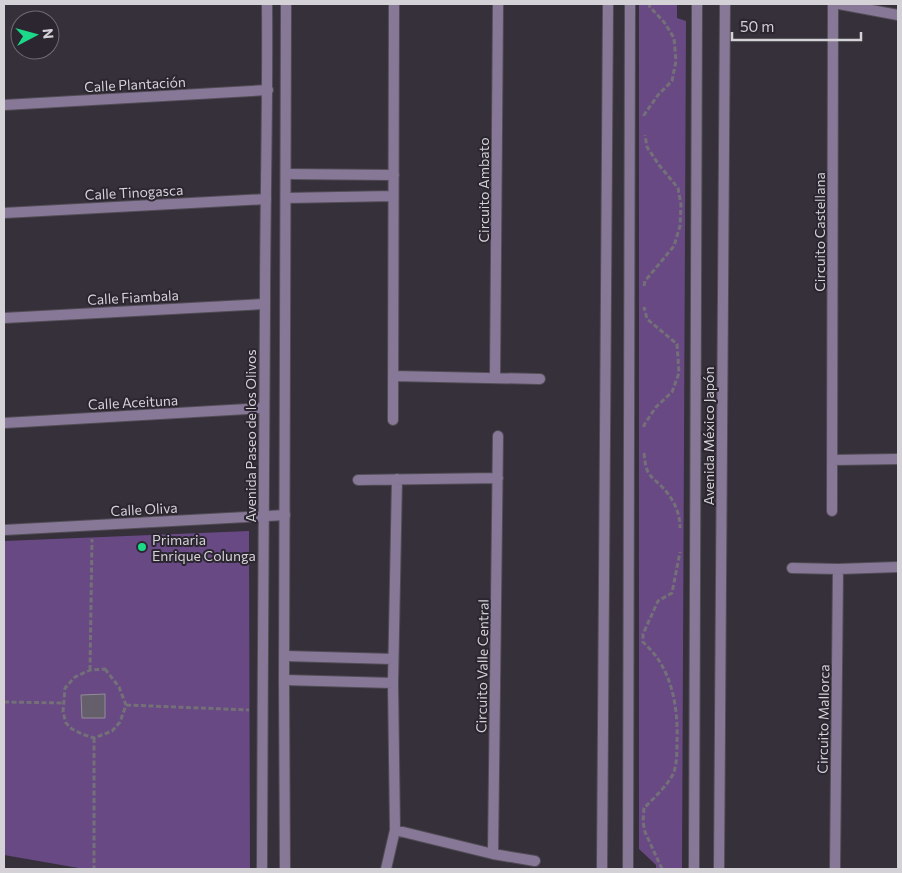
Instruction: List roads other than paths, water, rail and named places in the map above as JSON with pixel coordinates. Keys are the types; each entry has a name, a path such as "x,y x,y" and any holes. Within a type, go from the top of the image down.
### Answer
{"street":[{"name":"Avenida Paseo de los Olivos","path":"262,869 267,4"},
{"path":"285,869 286,4"},
{"path":"392,420 394,4"},
{"name":"Circuito Ambato","path":"495,377 498,4"},
{"path":"602,869 608,4"},
{"path":"628,869 630,4"},
{"name":"Avenida México Japón","path":"694,869 697,4"},
{"name":"Avenida México Japón","path":"719,869 725,4"},
{"name":"Circuito Castellana","path":"832,511 833,4"},
{"path":"839,4 898,15"},
{"name":"Calle Plantación","path":"4,105 268,90"},
{"path":"286,174 394,175"},
{"path":"286,198 393,196"},
{"name":"Calle Tinogasca","path":"4,213 266,199"},
{"name":"Calle Fiambala","path":"4,318 265,304"},
{"path":"393,376 540,378"},
{"name":"Calle Aceituna","path":"4,423 264,408"},
{"name":"Circuito Valle Central","path":"494,854 498,436"},
{"path":"833,460 898,459"},
{"path":"358,480 498,478"},
{"path":"386,869 396,830 393,659 397,479"},
{"name":"Calle Oliva","path":"4,530 285,515"},
{"path":"792,568 838,569 898,566"},
{"name":"Circuito Mallorca","path":"835,869 838,569"},
{"path":"285,656 393,659"},
{"path":"284,680 393,683"},
{"path":"396,830 494,854 535,860"}],"place":[{"name":"Primaria Enrique Colunga","path":"142,547"}]}
